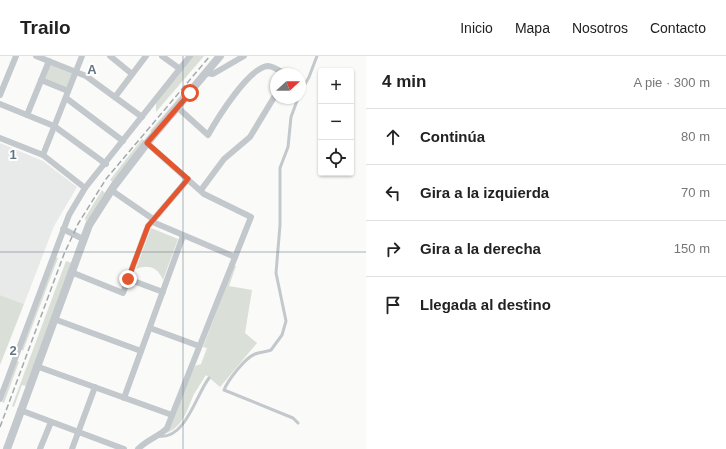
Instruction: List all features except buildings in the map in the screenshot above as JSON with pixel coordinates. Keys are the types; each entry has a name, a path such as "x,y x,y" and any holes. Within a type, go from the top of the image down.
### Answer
{"street":[{"path":"0,95 16,56"},
{"path":"36,56 92,80 142,117"},
{"path":"43,155 82,56"},
{"path":"110,56 132,74"},
{"path":"115,97 146,56"},
{"path":"162,56 180,69"},
{"path":"0,399 63,229 85,188 106,164 190,56"},
{"path":"6,449 89,225 111,190 147,143 220,56"},
{"path":"206,73 213,74 244,56"},
{"path":"27,115 49,61"},
{"path":"177,108 208,135 222,112 255,72 264,67 270,66 274,68"},
{"path":"41,80 67,94 124,141"},
{"path":"0,104 54,126 106,164"},
{"path":"200,190 224,159 250,137 270,104"},
{"path":"0,138 43,155 85,188"},
{"path":"138,449 152,438 166,430 251,217 204,194 147,143"},
{"path":"71,272 123,293 148,228 153,219 188,179"},
{"path":"111,190 153,219 155,223 235,257"},
{"path":"63,229 83,239"},
{"path":"124,398 164,292 183,236"},
{"path":"128,279 164,292"},
{"path":"54,319 141,351"},
{"path":"150,328 199,346"},
{"path":"36,366 172,415"},
{"path":"72,449 95,387"},
{"path":"20,410 124,449"},
{"path":"40,449 51,422"}],"lane":[{"path":"306,82 317,56"},
{"path":"296,104 291,116 288,147 280,168 280,225 276,273 279,293 286,315 284,329 271,350 254,355 249,359 232,377 224,390 293,418 298,423"},
{"path":"157,435 170,435 179,429 187,418 200,391 209,378"}],"shaded area":[{"path":"192,56 204,56 156,112 156,103"},
{"path":"50,64 73,74 67,88 44,80"},
{"path":"186,89 186,92 152,132 150,131"},
{"path":"142,139 145,141 113,182 110,180"},
{"path":"0,143 43,161 77,187 54,226 24,304 0,295"},
{"path":"102,190 105,193 86,222 85,218"},
{"path":"151,228 178,239 163,280 155,269 145,267 136,269"},
{"path":"54,257 58,258 23,351 21,348"},
{"path":"66,261 72,263 26,386 22,385 14,407 12,406"},
{"path":"234,266 236,266 229,286 252,290 245,333 257,343 220,387 206,375 194,394 184,418 176,427 164,434 195,366 201,364 207,348 203,347"},
{"path":"0,295 24,304 0,365"},
{"path":"17,361 19,362 4,403 2,402"}],"railway":[{"path":"0,427 64,254 78,224 106,179 210,56"}],"route":[{"path":"128,279 148,226 188,179 147,143 190,93"}]}
